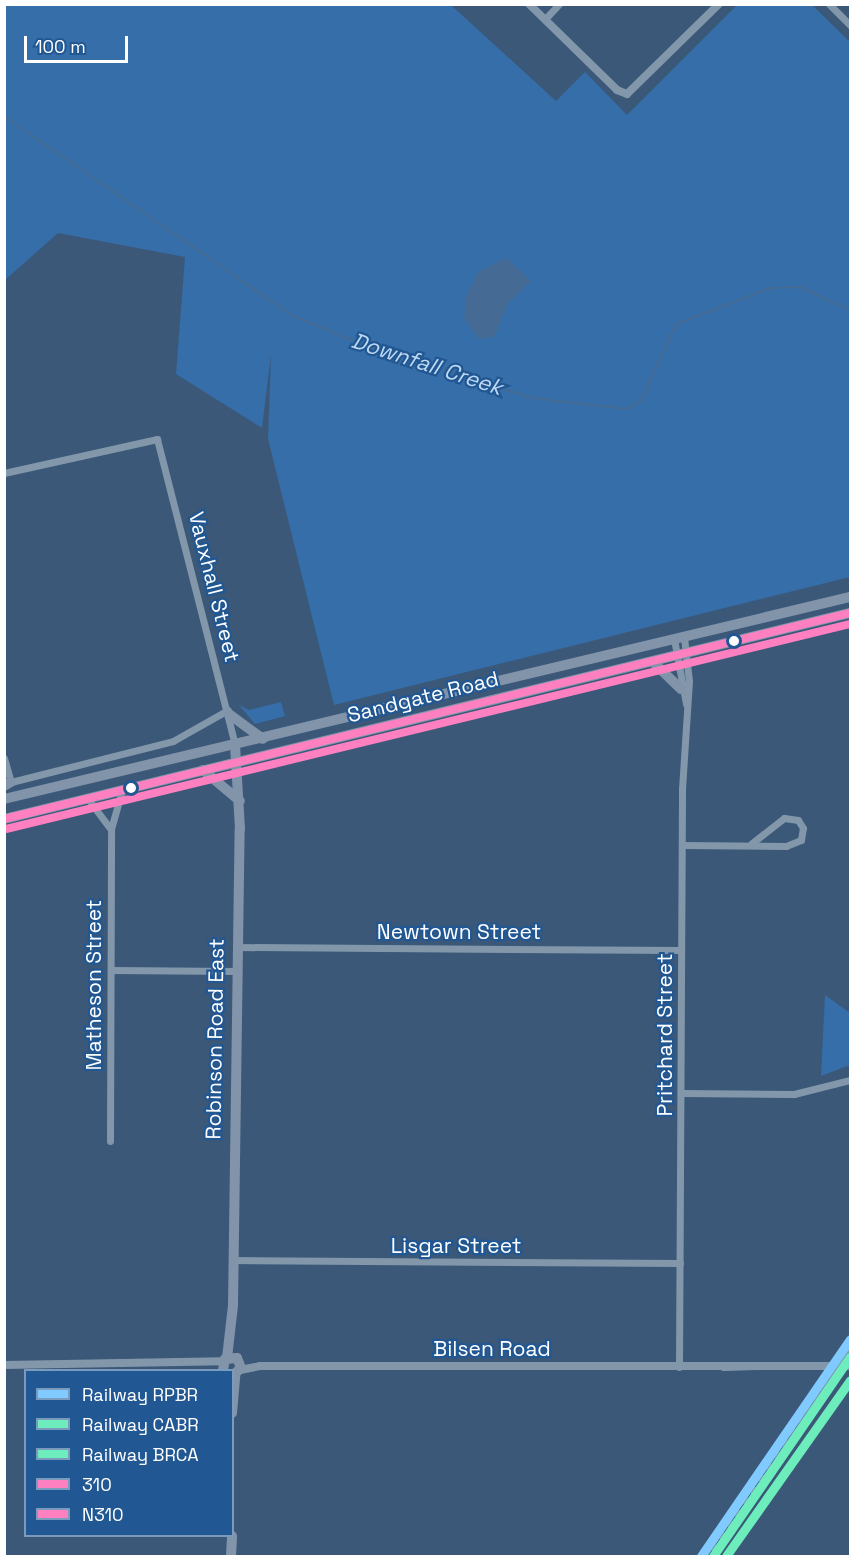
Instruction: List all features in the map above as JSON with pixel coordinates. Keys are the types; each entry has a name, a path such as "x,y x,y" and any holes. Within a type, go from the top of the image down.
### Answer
{"main road":[{"name":"Sandgate Road","path":"4,799 850,597"},
{"name":"Sandgate Road","path":"4,819 850,614"},
{"path":"653,662 681,689"},
{"path":"229,712 263,739"},
{"name":"Robinson Road East","path":"231,1367 235,971 240,801 235,745"},
{"path":"203,770 240,801"},
{"path":"231,1537 231,1557"}],"street":[{"path":"529,4 625,94 637,90 719,4"},
{"path":"544,19 559,4"},
{"path":"829,4 850,25"},
{"name":"Vauxhall Street","path":"4,473 157,439 229,712 235,745"},
{"name":"Pritchard Street","path":"679,638 686,704 682,844 679,1367"},
{"name":"Pritchard Street","path":"682,654 681,689 686,704"},
{"path":"4,758 8,784 173,741 229,712"},
{"name":"Matheson Street","path":"110,1141 111,829 122,790"},
{"path":"88,799 111,829"},
{"path":"682,844 793,845 801,840 803,828 798,820 784,818 752,843"},
{"name":"Newtown Street","path":"236,947 681,950"},
{"path":"111,970 235,971"},
{"path":"681,1093 794,1094 850,1080"},
{"name":"Lisgar Street","path":"233,1260 680,1263"},
{"name":"Bilsen Road","path":"4,1365 850,1366"}],"shaded area":[{"path":"5,5 451,5 556,101 585,72 627,115 737,5 812,5 850,42 850,577 334,705 268,439 271,354 262,428 176,374 185,257 58,233 5,280"},
{"path":"506,258 531,281 508,303 494,337 479,339 464,318 466,297 478,272"},
{"path":"281,702 285,716 255,724 239,705 249,710"},
{"path":"825,995 850,1013 850,1065 821,1076"}],"waterway":[{"name":"Downfall Creek","path":"4,116 291,315 359,343 532,398 626,409 641,401 676,324 771,288 800,287 850,310"}],"railway":[{"path":"708,1556 850,1346"}],"rail line":[{"name":"RPBR","path":"701,1556 850,1339"},
{"name":"CABR","path":"713,1556 850,1357"},
{"name":"BRCA","path":"726,1556 850,1380"}],"transit line":[{"name":"310","path":"4,819 850,613"},
{"name":"N310","path":"6,829 850,624"}]}
